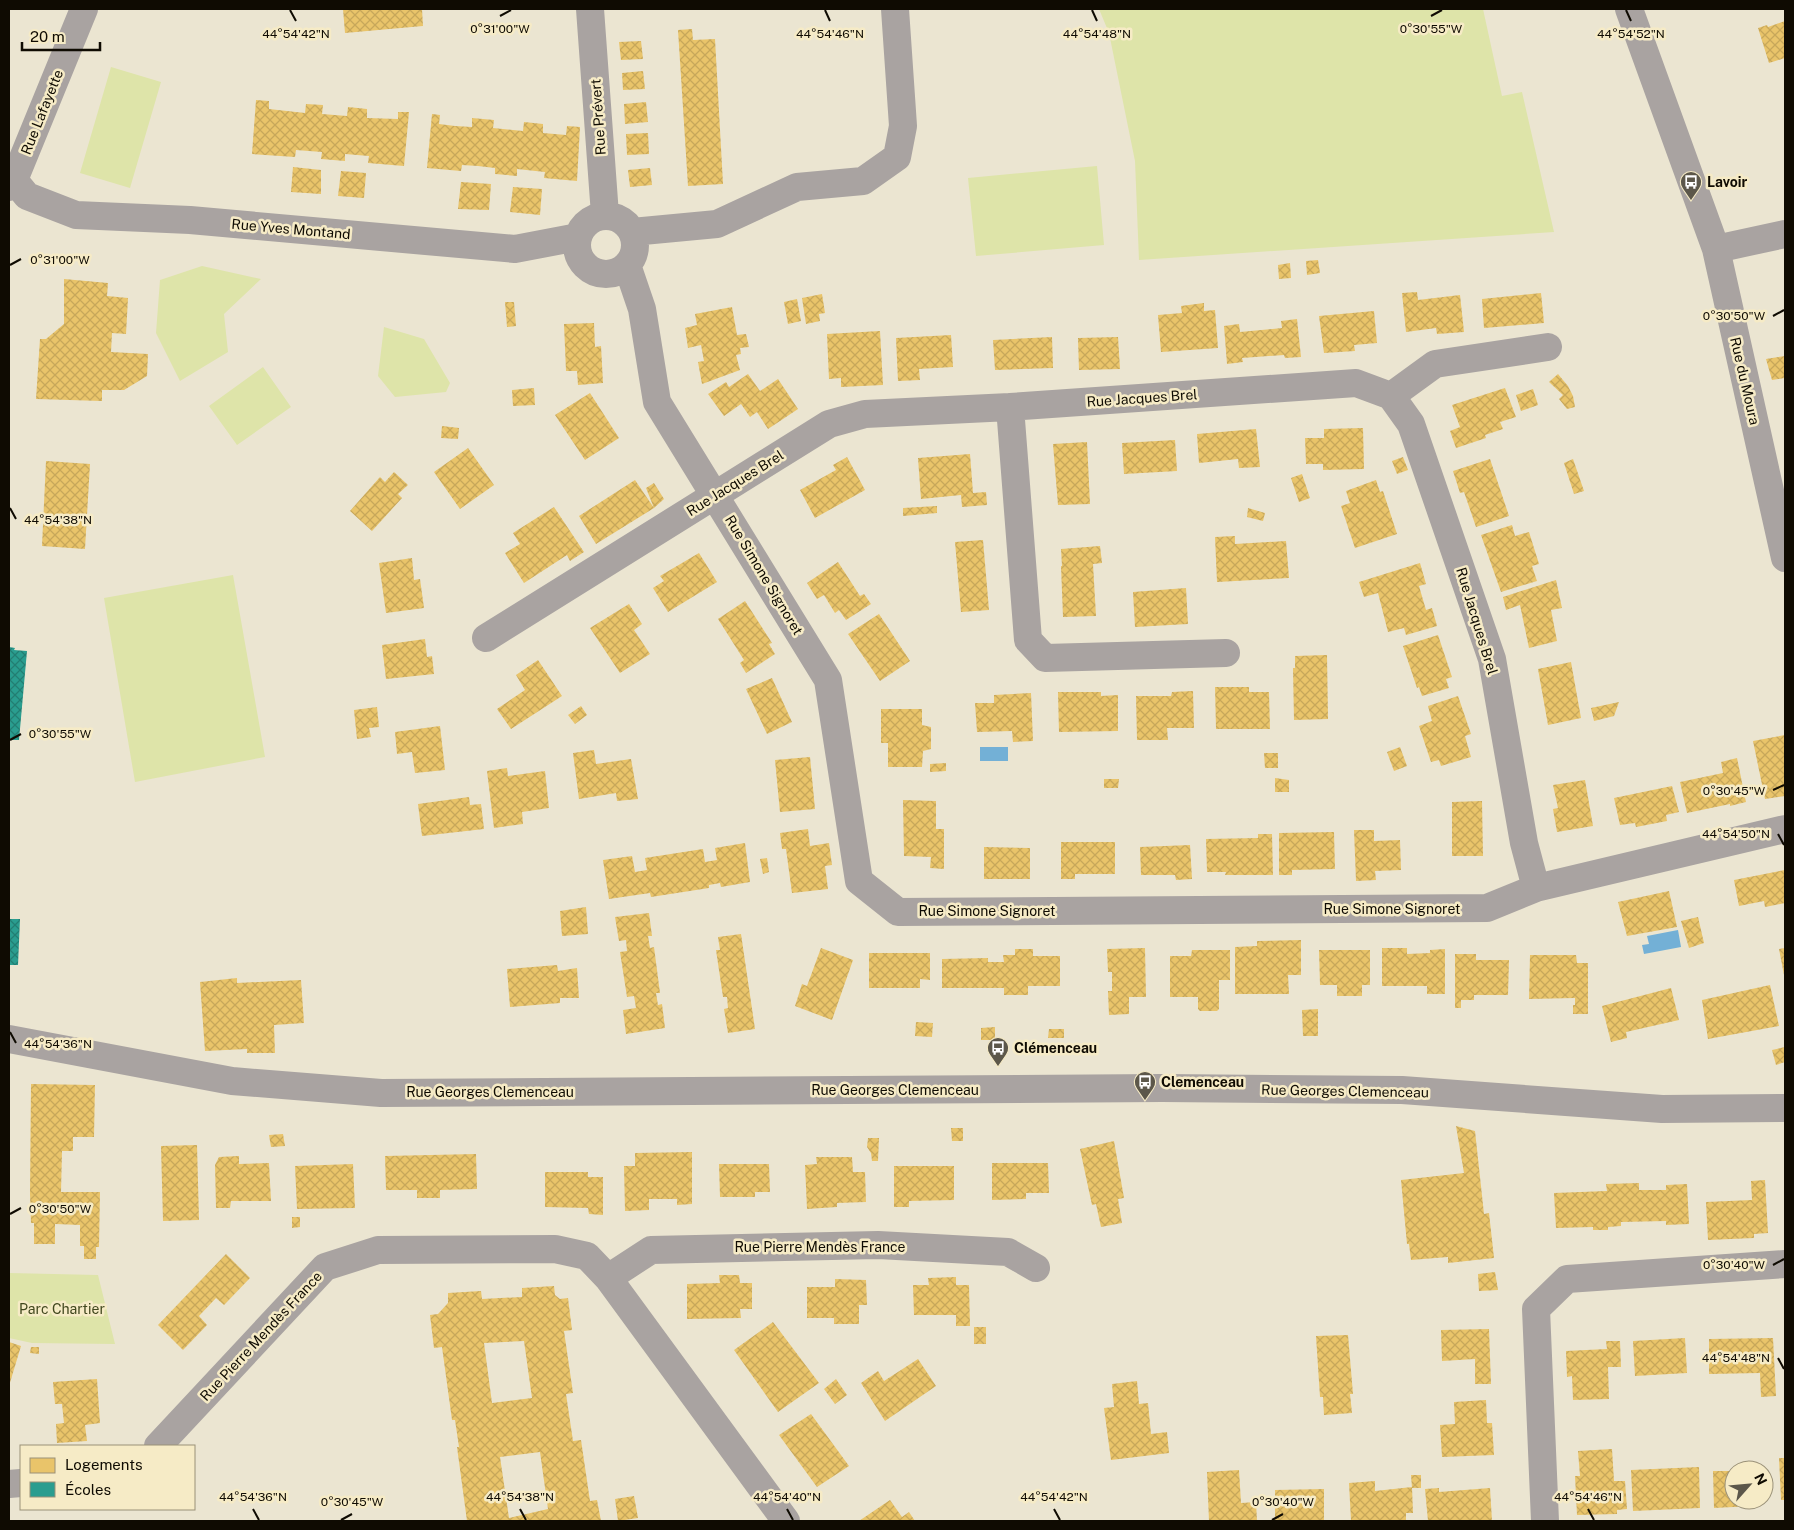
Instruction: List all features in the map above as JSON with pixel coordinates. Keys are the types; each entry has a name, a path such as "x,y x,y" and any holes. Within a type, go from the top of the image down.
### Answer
{"street":[{"name":"Rue Lafayette","path":"11,183 84,9"},
{"path":"632,232 717,224 797,187 863,181 897,157 903,126 895,9"},
{"name":"Rue du Moura","path":"1629,9 1716,249 1785,558"},
{"name":"Rue Prévert","path":"584,12 605,216"},
{"name":"Rue Yves Montand","path":"11,183 27,196 76,215 200,221 515,249 578,238"},
{"path":"614,216 628,225 632,232 635,249 632,258 619,271 601,274 584,264 579,256 577,247 581,229 596,217 614,216"},
{"path":"1716,249 1785,234"},
{"name":"Rue Simone Signoret","path":"627,265 642,309 658,402 828,680 859,881 898,912 1487,908 1536,888 1785,829"},
{"path":"1391,396 1436,364 1548,347"},
{"name":"Rue Jacques Brel","path":"486,638 828,424 865,414 1010,407 1356,384 1391,396 1411,424 1492,659 1524,843 1536,888"},
{"path":"1010,407 1028,640 1045,658 1226,653"},
{"name":"Rue Georges Clemenceau","path":"9,1039 232,1080 381,1093 1162,1088 1402,1090 1662,1109 1785,1108"},
{"name":"Rue Pierre Mendès France","path":"608,1278 651,1250 897,1246 1008,1252 1036,1268"},
{"name":"Rue Pierre Mendès France","path":"159,1445 325,1267 378,1250 555,1249 587,1256 608,1278 786,1521"},
{"path":"1544,1521 1536,1309 1567,1279 1785,1264"}],"green space":[{"path":"1099,9 1483,9 1502,96 1522,92 1554,232 1139,260 1135,161 1109,33"},
{"path":"111,67 161,82 130,188 80,173"},
{"path":"1097,166 1104,245 976,256 968,178"},
{"path":"202,266 261,279 224,314 228,352 180,381 156,333 160,280"},
{"path":"384,327 424,339 450,383 446,392 395,397 378,376"},
{"path":"263,367 291,407 237,445 209,406"},
{"path":"233,575 265,757 135,782 104,598"},
{"name":"Parc Chartier","path":"9,1273 98,1275 115,1344 32,1343 9,1338"}],"water":[{"path":"980,747 1008,747 1008,761 980,761"},
{"path":"1678,930 1681,947 1644,954 1642,945 1649,944 1647,936"}],"building: Logements":[{"path":"343,9 422,9 423,26 345,33"},
{"path":"1785,21 1785,58 1769,63 1758,28 1767,25 1768,27"},
{"path":"692,29 693,40 715,39 723,184 688,186 678,30"},
{"path":"641,41 643,59 621,60 619,42"},
{"path":"643,71 645,89 623,90 622,73"},
{"path":"256,100 269,101 269,109 305,113 306,104 323,105 322,114 347,116 348,107 367,109 367,118 398,119 398,112 409,112 404,166 368,163 369,156 345,154 345,161 321,159 322,152 296,150 295,157 252,154"},
{"path":"646,102 648,122 625,124 624,104"},
{"path":"432,114 440,115 439,124 455,126 472,127 472,118 494,120 493,128 523,131 524,122 543,124 543,133 566,135 567,126 580,127 577,181 544,178 545,172 517,169 517,176 495,174 495,168 478,166 462,165 461,171 427,168"},
{"path":"648,133 649,154 627,155 626,134"},
{"path":"293,167 321,170 321,194 291,192"},
{"path":"650,168 652,185 630,187 628,170"},
{"path":"341,171 366,173 364,198 338,196"},
{"path":"461,182 491,184 489,210 458,209"},
{"path":"513,187 542,189 540,215 510,212"},
{"path":"1318,260 1320,273 1307,275 1306,261"},
{"path":"1290,263 1291,278 1279,279 1278,265"},
{"path":"64,279 108,283 107,296 128,298 126,334 112,333 111,352 148,354 147,376 124,390 102,390 102,401 36,399 40,339 46,339 64,324"},
{"path":"1417,292 1418,300 1460,295 1464,332 1437,334 1436,328 1406,332 1402,293"},
{"path":"1541,293 1544,323 1484,328 1482,299"},
{"path":"822,294 825,313 819,314 820,321 806,324 802,298"},
{"path":"797,299 801,321 788,324 784,302"},
{"path":"505,302 514,302 516,326 507,327"},
{"path":"1204,303 1204,311 1215,310 1218,348 1161,352 1158,315 1182,313 1181,306"},
{"path":"732,307 737,335 746,334 749,347 740,348 741,354 736,355 740,370 702,384 698,362 704,361 701,345 688,348 685,328 697,325 695,314"},
{"path":"1374,311 1377,343 1354,345 1355,351 1324,353 1319,316"},
{"path":"1297,319 1301,357 1285,358 1284,355 1242,358 1243,362 1227,364 1224,326 1239,324 1240,332 1282,328 1281,321"},
{"path":"594,323 595,347 601,346 603,383 578,385 577,371 566,371 564,324"},
{"path":"880,331 883,385 841,387 841,378 829,379 827,334"},
{"path":"951,335 953,367 919,369 920,380 898,381 896,338"},
{"path":"1052,337 1053,368 995,370 993,340"},
{"path":"1118,337 1120,369 1079,370 1078,338"},
{"path":"1785,356 1785,378 1772,380 1766,359"},
{"path":"748,374 760,391 778,379 798,409 768,429 757,412 750,417 741,404 724,416 708,394 726,382 729,387"},
{"path":"1558,374 1568,386 1573,396 1575,407 1567,409 1559,399 1563,395 1549,382"},
{"path":"534,388 535,405 513,406 512,390"},
{"path":"1505,388 1516,417 1500,422 1503,429 1485,435 1486,438 1456,448 1450,431 1460,427 1452,405"},
{"path":"1533,389 1538,405 1521,411 1516,395"},
{"path":"590,393 619,438 585,460 555,415"},
{"path":"442,426 459,428 458,439 441,438"},
{"path":"1363,428 1364,469 1323,470 1323,464 1306,464 1305,438 1324,438 1324,429"},
{"path":"1256,429 1260,467 1239,468 1238,459 1199,463 1197,434"},
{"path":"1175,440 1177,471 1124,474 1122,443"},
{"path":"1087,442 1090,504 1058,505 1053,444"},
{"path":"468,448 494,485 460,509 434,472"},
{"path":"970,454 973,493 986,492 987,505 962,507 961,495 921,499 918,458"},
{"path":"847,457 865,490 815,518 800,490 836,470 833,465"},
{"path":"1403,457 1408,470 1397,474 1392,461"},
{"path":"1490,459 1509,516 1476,527 1464,492 1460,493 1453,471"},
{"path":"1573,459 1584,491 1574,494 1564,463"},
{"path":"46,461 90,464 85,549 42,546"},
{"path":"394,472 408,485 398,494 402,498 372,531 350,511 380,477 385,482"},
{"path":"1302,474 1310,498 1299,502 1291,478"},
{"path":"635,480 654,508 596,544 579,516"},
{"path":"1376,480 1380,492 1383,491 1397,534 1355,548 1341,506 1350,503 1346,491"},
{"path":"654,483 664,499 654,508 646,488"},
{"path":"937,506 937,513 903,516 903,508"},
{"path":"554,507 584,552 570,561 567,555 524,583 505,553 520,544 513,533"},
{"path":"1248,508 1265,513 1263,521 1247,517"},
{"path":"1512,525 1515,536 1529,532 1539,564 1532,566 1537,581 1501,592 1481,535"},
{"path":"1235,536 1235,544 1286,541 1289,578 1217,582 1215,537"},
{"path":"983,540 989,610 961,612 955,542"},
{"path":"1100,546 1102,563 1093,564 1096,616 1063,617 1061,549"},
{"path":"699,553 717,582 668,612 653,588 664,581 660,576"},
{"path":"412,558 414,580 420,579 424,608 386,613 379,563"},
{"path":"838,562 860,596 864,594 871,604 846,620 839,610 835,613 824,595 817,599 807,583"},
{"path":"1420,563 1426,584 1419,586 1426,610 1432,608 1437,626 1406,635 1404,628 1388,632 1378,593 1364,597 1359,582"},
{"path":"1556,580 1562,608 1551,610 1557,641 1529,648 1520,605 1506,610 1503,597"},
{"path":"1186,588 1188,624 1135,627 1133,592"},
{"path":"745,601 772,643 769,644 775,654 746,673 740,663 744,660 718,619"},
{"path":"629,604 642,624 634,630 650,654 620,673 590,628"},
{"path":"879,614 910,661 880,681 848,634"},
{"path":"1438,635 1452,677 1446,679 1449,688 1422,696 1419,687 1417,688 1403,646"},
{"path":"425,639 427,657 432,656 434,674 386,679 382,645"},
{"path":"1327,655 1328,719 1294,720 1293,668 1295,668 1295,656"},
{"path":"538,660 562,696 511,729 497,709 525,690 516,675"},
{"path":"1571,662 1581,718 1548,725 1538,669"},
{"path":"772,678 792,722 767,734 746,689"},
{"path":"1215,687 1249,687 1249,692 1269,692 1270,729 1216,729"},
{"path":"1193,691 1194,728 1167,728 1168,740 1137,740 1136,696 1171,696 1172,692"},
{"path":"1058,692 1101,692 1101,696 1118,695 1118,731 1059,732"},
{"path":"1031,693 1033,741 1013,742 1012,731 977,732 975,703 994,703 994,695"},
{"path":"1458,696 1471,734 1465,736 1471,757 1441,766 1439,760 1431,762 1419,726 1432,721 1428,706"},
{"path":"1619,702 1614,716 1594,721 1591,708"},
{"path":"581,706 587,715 575,724 568,715"},
{"path":"377,707 379,727 369,728 371,737 357,739 354,710"},
{"path":"881,709 922,709 922,725 931,727 931,749 923,751 922,767 888,767 888,743 881,743"},
{"path":"440,726 445,770 415,773 412,752 397,754 395,732"},
{"path":"1785,735 1785,796 1765,799 1753,741"},
{"path":"1400,747 1407,766 1394,771 1387,752"},
{"path":"594,750 596,764 631,759 638,799 617,801 616,793 579,799 573,753"},
{"path":"1264,753 1278,753 1278,768 1265,768"},
{"path":"810,757 815,809 780,812 775,760"},
{"path":"1737,758 1746,802 1687,813 1680,782 1723,773 1721,762"},
{"path":"946,763 946,771 930,772 930,764"},
{"path":"507,768 508,776 545,771 549,808 522,812 523,824 494,828 487,771"},
{"path":"1275,778 1289,780 1289,792 1275,792"},
{"path":"1104,779 1119,779 1118,788 1104,788"},
{"path":"1585,780 1593,826 1557,832 1553,809 1558,808 1553,785"},
{"path":"1672,786 1679,812 1666,815 1667,821 1636,827 1635,823 1620,825 1614,798"},
{"path":"469,797 470,805 481,804 484,829 422,836 418,804"},
{"path":"903,800 936,801 936,829 944,829 944,869 930,868 931,857 904,856"},
{"path":"1482,801 1483,856 1452,856 1452,802"},
{"path":"808,829 810,846 829,843 832,865 825,866 828,889 792,893 786,849 782,849 780,833"},
{"path":"1354,830 1374,830 1374,841 1400,840 1401,870 1375,871 1376,880 1356,881"},
{"path":"1334,832 1335,869 1292,870 1292,875 1279,875 1279,833"},
{"path":"1258,834 1272,834 1273,875 1225,875 1226,872 1207,872 1206,839 1258,838"},
{"path":"1061,842 1115,842 1115,874 1075,874 1075,879 1061,879"},
{"path":"745,843 750,882 721,887 720,883 709,885 709,888 651,897 650,893 609,899 603,860 632,856 635,872 647,870 645,858 703,849 705,862 717,860 715,848"},
{"path":"1190,845 1192,879 1176,880 1175,875 1141,875 1140,847"},
{"path":"984,847 1030,848 1030,879 984,879"},
{"path":"767,858 769,872 763,874 760,859"},
{"path":"1785,870 1785,903 1765,907 1764,901 1739,906 1734,880"},
{"path":"1669,891 1677,927 1627,936 1618,902"},
{"path":"586,907 588,934 562,936 560,911"},
{"path":"649,913 652,936 648,936 650,948 654,947 660,993 656,993 658,1005 662,1004 665,1028 626,1034 623,1010 636,1008 634,996 627,997 620,952 627,951 626,940 619,941 615,917"},
{"path":"1698,917 1704,943 1689,948 1681,921"},
{"path":"741,934 755,1029 728,1033 724,1009 728,1008 727,997 723,997 716,950 720,950 718,937"},
{"path":"1301,940 1301,975 1288,975 1289,994 1235,994 1235,947 1257,946 1257,941"},
{"path":"821,948 853,960 832,1020 795,1006 802,984 807,986"},
{"path":"1145,948 1146,997 1129,997 1129,1014 1109,1015 1108,991 1112,991 1112,972 1108,972 1107,949"},
{"path":"1382,948 1407,948 1407,954 1430,953 1430,950 1445,949 1445,994 1427,994 1427,986 1382,986"},
{"path":"1785,948 1785,975 1784,975 1779,949"},
{"path":"1015,949 1033,949 1033,956 1060,956 1060,986 1028,986 1028,995 1004,995 1004,988 942,988 942,959 988,958 988,962 1004,962 1003,955 1015,955"},
{"path":"1192,950 1230,950 1230,980 1219,980 1219,1009 1217,1011 1200,1011 1198,1009 1198,997 1170,997 1170,956 1191,956"},
{"path":"1319,950 1370,950 1370,985 1362,985 1362,996 1337,996 1337,985 1320,985"},
{"path":"869,953 930,953 930,980 920,979 920,988 869,988"},
{"path":"1455,954 1476,954 1476,960 1509,960 1508,995 1474,995 1474,1000 1461,1000 1461,1008 1455,1008"},
{"path":"1530,955 1576,955 1577,963 1588,963 1588,1014 1573,1014 1575,998 1529,999"},
{"path":"557,965 558,971 577,968 579,998 560,998 560,1003 510,1007 507,969"},
{"path":"237,978 237,983 301,980 304,1023 274,1025 275,1053 247,1053 247,1049 205,1051 200,982"},
{"path":"1770,985 1779,1026 1708,1039 1702,1000"},
{"path":"1671,988 1679,1020 1626,1032 1627,1038 1611,1042 1602,1006"},
{"path":"1318,1009 1318,1036 1303,1036 1302,1010"},
{"path":"916,1022 933,1023 932,1037 915,1036"},
{"path":"995,1027 995,1040 981,1040 981,1028"},
{"path":"1049,1029 1064,1029 1064,1038 1048,1038"},
{"path":"1785,1047 1785,1062 1776,1065 1772,1050"},
{"path":"31,1084 95,1085 94,1137 73,1137 73,1151 62,1151 61,1192 100,1192 99,1247 96,1247 96,1259 84,1259 84,1246 80,1246 80,1225 55,1224 55,1244 34,1244 34,1223 31,1223 30,1194"},
{"path":"1456,1126 1475,1131 1484,1214 1489,1213 1494,1258 1448,1263 1448,1257 1411,1260 1409,1244 1407,1244 1401,1180 1464,1173"},
{"path":"951,1128 963,1128 963,1141 952,1141"},
{"path":"283,1134 285,1146 271,1147 269,1135"},
{"path":"868,1138 879,1138 878,1161 872,1161 871,1153 867,1147"},
{"path":"1114,1141 1124,1198 1118,1199 1122,1223 1101,1227 1096,1204 1092,1205 1080,1149"},
{"path":"197,1145 199,1220 163,1221 161,1146"},
{"path":"692,1152 692,1204 677,1205 677,1199 649,1199 649,1210 625,1211 624,1166 635,1166 635,1153"},
{"path":"476,1154 477,1189 440,1190 440,1198 417,1198 417,1190 386,1190 385,1156"},
{"path":"239,1156 239,1164 269,1163 271,1201 231,1201 230,1208 216,1208 215,1165 219,1157"},
{"path":"816,1157 852,1157 853,1172 865,1172 866,1202 837,1203 837,1207 807,1209 805,1165 817,1164"},
{"path":"992,1163 1048,1163 1049,1193 1026,1193 1026,1199 992,1200"},
{"path":"353,1164 355,1208 297,1209 295,1166"},
{"path":"719,1164 769,1164 770,1192 755,1192 755,1197 720,1197"},
{"path":"894,1166 954,1166 954,1200 909,1201 909,1207 894,1207"},
{"path":"545,1172 588,1172 588,1177 603,1177 603,1215 589,1214 588,1208 545,1207"},
{"path":"1765,1180 1768,1233 1754,1234 1754,1238 1708,1240 1706,1202 1752,1200 1751,1181"},
{"path":"1639,1183 1639,1190 1666,1190 1666,1185 1687,1184 1689,1224 1666,1225 1666,1221 1621,1222 1621,1226 1608,1227 1608,1230 1593,1230 1593,1227 1556,1228 1554,1193 1607,1191 1606,1184"},
{"path":"292,1217 300,1217 300,1227 292,1228"},
{"path":"226,1254 250,1278 224,1305 216,1298 199,1316 207,1325 183,1350 158,1325"},
{"path":"1495,1272 1498,1290 1479,1291 1478,1274"},
{"path":"719,1275 739,1275 740,1283 752,1283 752,1309 740,1309 741,1318 687,1319 687,1284 720,1283"},
{"path":"956,1277 956,1285 969,1285 970,1326 956,1326 956,1315 914,1315 913,1285 929,1285 928,1278"},
{"path":"835,1279 866,1280 867,1305 859,1305 859,1324 834,1324 834,1318 807,1318 807,1287 835,1287"},
{"path":"554,1286 555,1295 560,1299 568,1298 572,1330 564,1331 573,1393 566,1394 573,1441 581,1440 590,1501 597,1500 601,1521 467,1521 457,1447 459,1447 455,1420 452,1420 442,1347 434,1348 430,1315 438,1314 448,1303 448,1293 481,1291 482,1299 522,1297 522,1288","holes":["524,1341 532,1398 492,1403 484,1343","540,1452 548,1509 509,1518 500,1457"]},
{"path":"773,1322 819,1383 778,1412 734,1350"},
{"path":"974,1327 986,1327 986,1344 974,1344"},
{"path":"1489,1329 1491,1384 1475,1384 1475,1359 1442,1361 1441,1330"},
{"path":"1348,1335 1353,1394 1350,1394 1352,1413 1324,1415 1323,1397 1320,1397 1316,1336"},
{"path":"1685,1338 1687,1373 1635,1376 1633,1341"},
{"path":"1773,1338 1776,1396 1761,1397 1760,1373 1709,1374 1709,1339"},
{"path":"1606,1341 1620,1341 1621,1367 1608,1367 1609,1399 1573,1400 1572,1376 1567,1377 1566,1351 1607,1349"},
{"path":"9,1342 21,1346 9,1386"},
{"path":"31,1347 39,1347 39,1354 30,1353"},
{"path":"918,1359 936,1386 885,1421 861,1383 878,1371 884,1381"},
{"path":"97,1379 100,1423 85,1425 87,1441 57,1443 56,1424 64,1423 62,1404 55,1404 53,1382"},
{"path":"836,1379 847,1395 835,1404 824,1389"},
{"path":"1137,1381 1139,1404 1148,1403 1151,1434 1167,1432 1169,1453 1111,1460 1104,1408 1114,1407 1112,1384"},
{"path":"1486,1400 1487,1423 1492,1423 1494,1455 1442,1457 1440,1425 1455,1424 1454,1402"},
{"path":"811,1414 849,1466 817,1487 779,1435"},
{"path":"1612,1449 1614,1481 1625,1481 1627,1509 1617,1510 1617,1514 1577,1515 1575,1476 1580,1476 1578,1451"},
{"path":"1779,1458 1785,1458 1785,1500 1781,1500"},
{"path":"1699,1467 1700,1508 1633,1511 1631,1470"},
{"path":"1239,1470 1241,1503 1256,1502 1257,1521 1209,1521 1207,1472"},
{"path":"1713,1471 1724,1471 1724,1507 1714,1508"},
{"path":"1411,1475 1421,1475 1421,1488 1412,1488"},
{"path":"1375,1481 1375,1491 1412,1487 1413,1513 1406,1513 1406,1521 1351,1521 1349,1483"},
{"path":"1439,1488 1439,1492 1490,1488 1492,1521 1428,1521 1425,1489"},
{"path":"1324,1489 1324,1521 1275,1521 1275,1490"},
{"path":"634,1496 638,1518 618,1521 615,1499"},
{"path":"890,1500 902,1517 909,1512 915,1521 859,1521"}],"building: Écoles":[{"path":"9,647 15,648 14,650 27,651 19,740 9,740"},
{"path":"9,919 20,919 18,965 9,965"}],"place":[{"name":"Lavoir","path":"1691,201"},
{"name":"Clémenceau","path":"998,1067"},
{"name":"Clemenceau","path":"1145,1101"}]}
